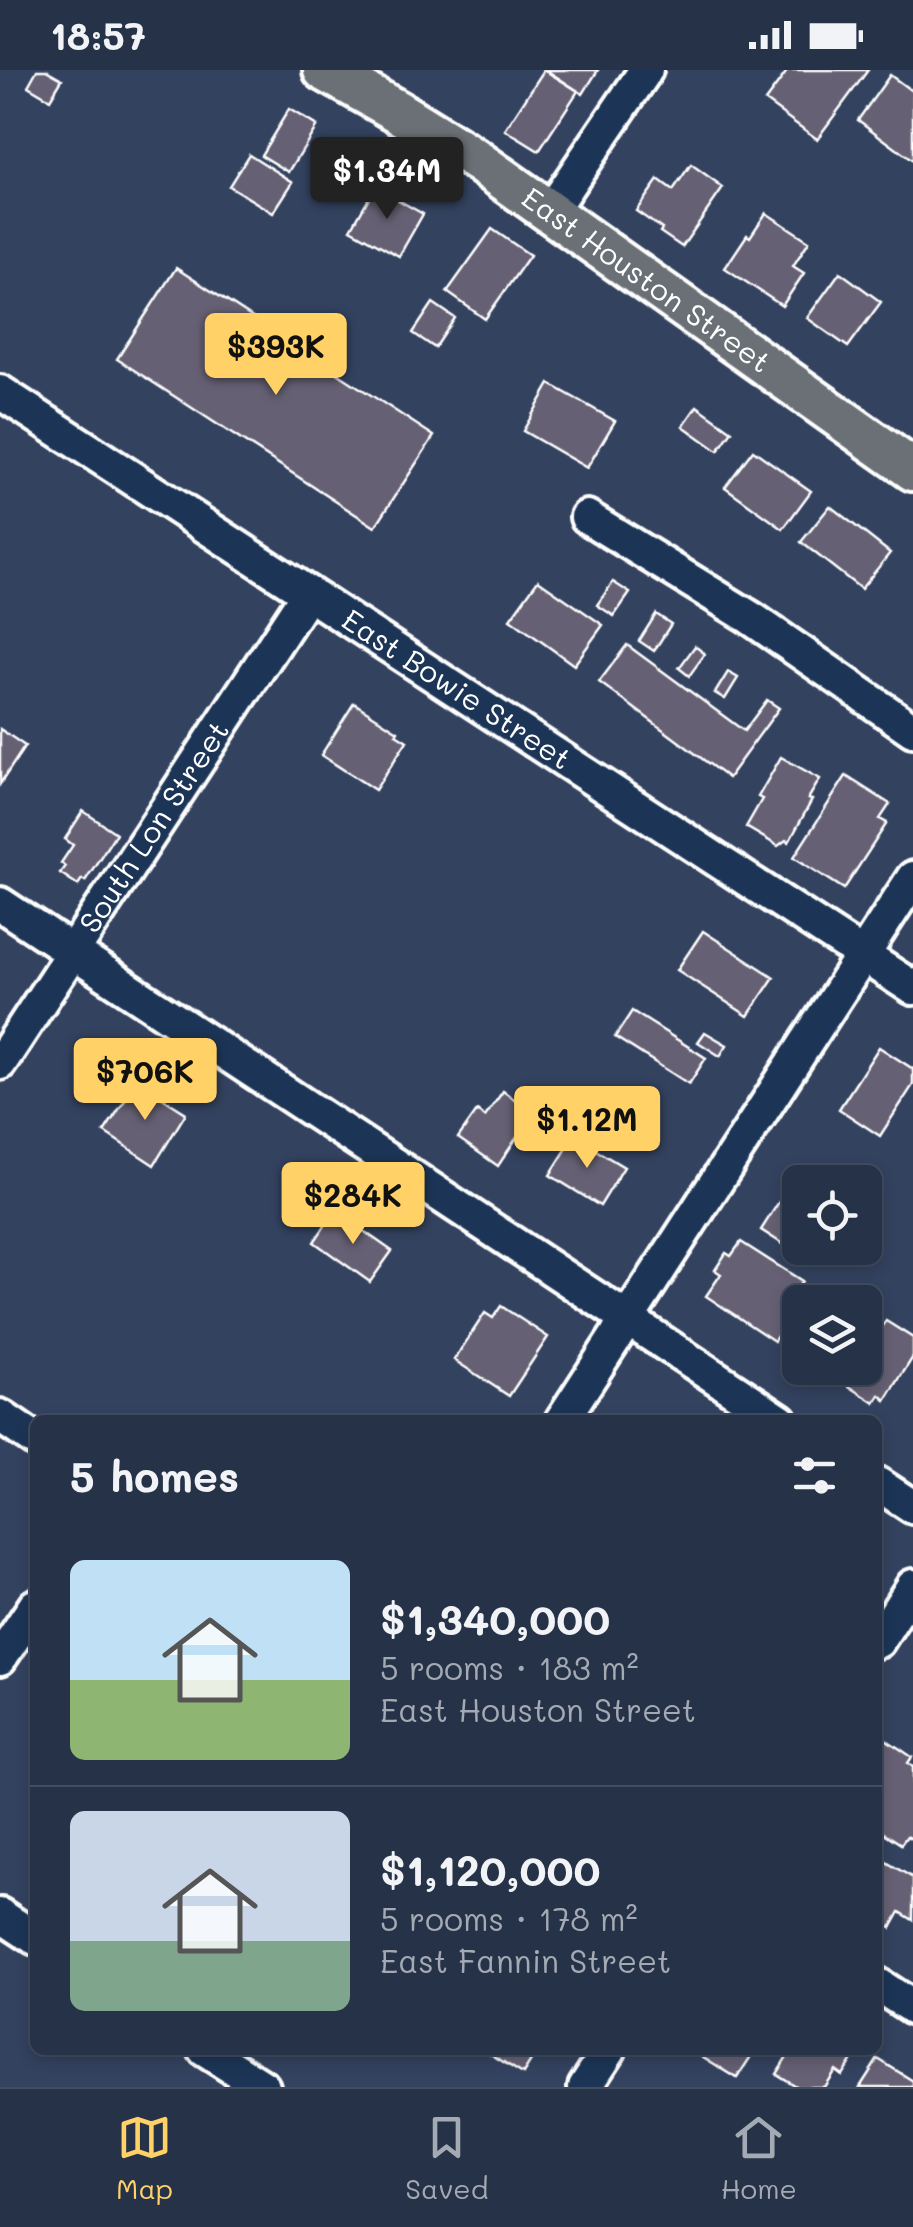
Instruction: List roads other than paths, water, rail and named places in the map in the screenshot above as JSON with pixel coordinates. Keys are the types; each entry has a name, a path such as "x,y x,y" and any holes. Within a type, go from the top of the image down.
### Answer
{"main road":[{"name":"East Houston Street","path":"324,70 440,136 913,470"}],"street":[{"path":"550,211 646,70"},
{"name":"East Bowie Street","path":"0,392 913,988"},
{"path":"587,517 751,618 913,730"},
{"name":"South Lon Street","path":"0,1062 308,593"},
{"path":"565,1415 913,878"},
{"path":"0,904 772,1415"},
{"path":"0,1416 30,1437"},
{"path":"882,1487 913,1507"},
{"path":"882,1635 913,1586"},
{"path":"0,1658 30,1613"},
{"path":"0,1915 30,1935"},
{"path":"882,1988 913,2008"},
{"path":"213,2055 263,2087"},
{"path":"585,2087 606,2055"}]}
